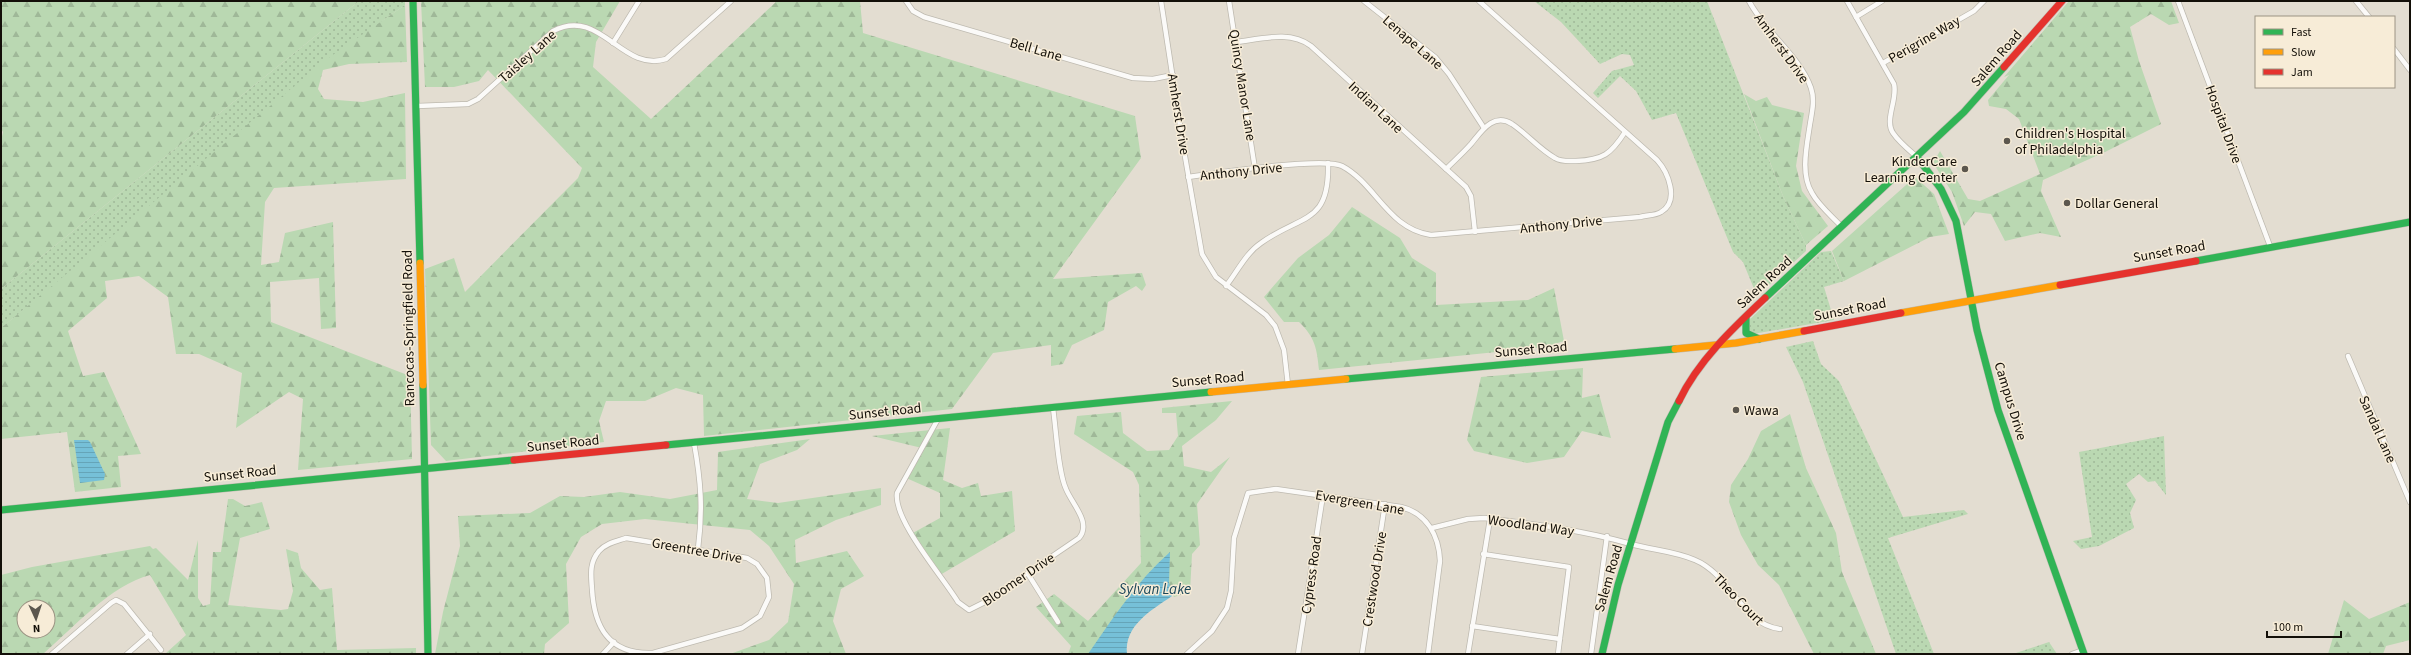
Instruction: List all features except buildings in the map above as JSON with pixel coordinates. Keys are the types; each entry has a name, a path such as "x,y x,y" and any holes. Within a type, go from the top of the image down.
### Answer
{"street":[{"name":"Rancocas-Springfield Road","path":"412,1 417,106 423,470 428,654"},
{"path":"614,43 639,1"},
{"name":"Taisley Lane","path":"417,106 468,104 478,99 553,31 564,25 576,23 587,26 641,59 658,61 666,59 731,1"},
{"name":"Bell Lane","path":"906,1 913,11 924,17 1133,78 1153,79 1173,75"},
{"name":"Amherst Drive","path":"1161,1 1188,177 1202,254 1212,272 1226,286 1266,316 1277,330 1285,353 1288,385"},
{"name":"Quincy Manor Lane","path":"1229,1 1255,169"},
{"name":"Lenape Lane","path":"1364,1 1435,57 1447,71 1484,128"},
{"name":"Anthony Drive","path":"1188,177 1255,169 1328,163 1346,169 1392,216 1413,230 1435,236 1640,217 1663,211 1670,202 1671,193 1663,167 1652,155 1625,132 1626,130 1523,42 1479,1"},
{"name":"Amherst Drive","path":"1749,1 1763,23 1801,70 1810,87 1813,103 1806,154 1808,184 1813,196 1842,227"},
{"path":"1847,1 1883,63 1895,90 1890,122 1892,132 1917,157"},
{"path":"1856,16 1882,1"},
{"name":"Perigrine Way","path":"1883,63 1974,10 1984,1"},
{"name":"Salem Road","path":"1602,654 1612,607 1671,415 1687,384 1718,345 1746,317 1978,98 2062,1"},
{"name":"Hospital Drive","path":"2178,1 2270,246"},
{"path":"2356,1 2368,16"},
{"name":"Indian Lane","path":"1236,42 1288,36 1303,40 1469,191 1475,232"},
{"path":"2395,50 2410,70"},
{"path":"1446,169 1484,128 1497,121 1508,121 1554,158 1566,161 1587,161 1602,157 1612,150 1625,132"},
{"name":"Campus Drive","path":"1917,157 1933,176 1950,207 1959,236 1983,354 2003,426 2084,652"},
{"path":"1226,286 1252,250 1260,243 1310,216 1318,210 1325,195 1328,163"},
{"name":"Sunset Road","path":"1,510 1288,385 1718,345 1761,339 2270,246 2410,222"},
{"path":"1746,317 1746,333 1754,338 1761,339"},
{"name":"Sandal Lane","path":"2348,356 2410,502"},
{"name":"Bloomer Drive","path":"938,419 897,493 898,508 913,537 958,602 969,610 1028,574 1079,538 1085,529 1083,521 1063,483 1053,408"},
{"path":"694,443 700,477 702,506 698,549"},
{"name":"Evergreen Lane","path":"1186,654 1212,631 1227,608 1230,591 1234,538 1248,493 1251,491 1276,488 1386,504 1414,512 1432,528"},
{"name":"Cypress Road","path":"1298,654 1322,495"},
{"name":"Crestwood Drive","path":"1362,654 1386,504"},
{"name":"Woodland Way","path":"1432,528 1468,519 1490,519 1607,536 1631,544"},
{"path":"1468,654 1483,554 1490,519"},
{"path":"1428,654 1440,561 1432,528"},
{"path":"1591,654 1607,536"},
{"name":"Greentree Drive","path":"626,538 736,554 757,564 767,578 769,597 760,616 742,628 653,653 642,654 614,642 603,633 593,610 591,563 598,552 608,544 626,538"},
{"name":"Theo Court","path":"1631,544 1680,555 1701,563 1720,577 1758,623 1768,628 1780,630"},
{"path":"1483,554 1569,567 1558,654"},
{"path":"1028,574 1058,622"},
{"path":"52,654 116,600 124,604 150,634 161,650"},
{"path":"1472,626 1560,639"},
{"path":"127,654 150,634"},
{"path":"603,654 614,642"},
{"path":"2072,654 2084,652"}],"green space":[{"path":"1,1 359,1 1,289 1,141 3,132 1,129"},
{"path":"359,1 405,1 405,5 385,19 1,328 1,289"},
{"path":"421,1 620,1 596,42 593,67 651,119 777,1 860,1 863,33 1135,116 1141,158 1053,279 1142,273 1146,285 1142,291 1136,286 1108,302 1104,330 1072,345 1063,364 1051,366 1051,345 993,353 952,409 704,436 703,395 676,388 645,401 606,401 599,421 604,442 446,461 431,445 425,269 454,258 465,292 578,178 582,168 488,70 479,81 454,87 425,87"},
{"path":"1534,1 1707,1 1783,196 1806,245 1806,251 1757,296 1743,262 1733,252 1676,113 1652,120 1636,91 1620,76 1598,98 1593,93 1612,71 1634,65 1630,55 1622,54 1600,64 1561,22"},
{"path":"2069,1 2171,1 2179,23 2169,25 2151,14 2130,27 2139,61 2161,124 2107,151 2043,180 2041,191 2061,237 2040,233 2005,241 1991,214 1975,212 1964,226 1952,192 1933,163 1940,151 1968,199 1980,201 2040,174 2019,119 2006,109 1989,106 1988,100 2009,75 2004,77"},
{"path":"405,5 407,62 349,64 323,70 318,89 324,99 363,102 405,93 406,179 274,188 265,202 261,265 279,262 285,233 333,222 336,328 321,329 319,278 270,282 271,322 410,376 412,459 298,470 303,399 289,392 236,428 242,373 199,354 176,354 168,297 139,276 105,281 107,298 68,331 83,376 104,372 141,454 118,456 121,487 75,492 67,432 1,439 1,328 327,59"},
{"path":"1744,94 1756,101 1767,97 1772,105 1804,113 1796,166 1802,191 1828,226 1806,245 1783,196"},
{"path":"1915,177 1934,194 1949,234 1930,237 1844,281 1832,251"},
{"path":"1352,207 1400,238 1412,258 1436,273 1436,305 1528,300 1554,288 1564,341 1545,347 1319,370 1316,350 1309,333 1299,322 1284,322 1264,297 1298,258 1329,235"},
{"path":"1831,251 1844,281 1824,287 1834,320 1753,334 1749,329 1747,322 1821,252"},
{"path":"1813,341 1821,364 1839,381 1903,517 1964,510 1968,514 1888,538 1934,654 1896,654 1803,382 1786,347"},
{"path":"1583,368 1582,398 1599,394 1611,438 1582,431 1564,457 1527,463 1474,451 1467,440 1481,377"},
{"path":"1232,401 1216,420 1182,446 1184,466 1211,472 1230,457 1197,504 1200,545 1192,554 1190,592 1174,597 1157,573 1092,654 1068,654 1071,646 1036,607 1054,594 1088,621 1141,563 1139,485 1133,472 1074,434 1077,416 1121,412 1123,433 1147,451 1169,450 1178,436 1176,413 1162,413 1162,408"},
{"path":"1790,414 1806,468 1836,533 1842,572 1876,654 1814,654 1779,585 1758,565 1741,535 1729,502 1731,485 1748,459 1761,431"},
{"path":"950,428 943,480 962,488 978,483 981,496 1012,491 1015,531 940,575 911,534 940,518 940,493 904,477 922,448 872,436"},
{"path":"2164,436 2166,495 2155,481 2148,482 2139,474 2126,484 2136,500 2130,513 2134,528 2099,546 2081,549 2073,541 2092,537 2079,452"},
{"path":"810,439 797,450 760,464 747,499 778,503 881,488 881,505 836,520 795,540 796,563 847,551 864,576 841,589 833,621 846,654 730,654 769,640 788,622 794,584 769,546 750,530 645,519 602,524 581,537 566,564 569,623 545,644 544,654 435,654 443,612 460,546 458,516 530,513 560,496 584,497 620,492 670,499 717,490 718,452"},
{"path":"228,499 233,499 245,506 262,502 270,529 240,538 228,605 281,610 288,609 293,591 286,549 298,553 301,568 320,590 332,588 337,650 416,648 416,654 165,654 186,635 150,575 135,580 107,597 43,654 1,654 1,575 32,567 150,546 153,549 156,548 188,580 198,540 198,598 203,606 210,604 213,552 221,552"},
{"path":"2344,600 2369,619 2410,602 2410,640 2386,646 2383,654 2328,654"},
{"path":"2049,642 2057,654 2013,654"}],"water":[{"path":"74,440 88,440 90,442 105,474 104,480 80,483"},
{"name":"Sylvan Lake","path":"1170,552 1169,582 1172,596 1141,619 1130,635 1127,644 1127,654 1088,654 1136,588"}],"traffic: fast":[{"path":"413,1 420,263"},
{"path":"1765,298 1964,112 2004,67"},
{"path":"1917,157 1941,189 1956,221 1977,330 1998,410 2084,654"},
{"path":"2196,261 2410,222"},
{"path":"1746,317 1746,333 1759,339"},
{"path":"1346,379 1675,349"},
{"path":"423,385 428,654"},
{"path":"666,445 1211,392"},
{"path":"1602,654 1618,585 1668,422 1679,401"},
{"path":"1,510 514,460"}],"traffic: slow":[{"path":"420,263 423,385"},
{"path":"1901,313 2060,285"},
{"path":"1675,349 1736,343 1804,331"},
{"path":"1211,392 1346,379"}],"traffic: jam":[{"path":"2004,67 2062,1"},
{"path":"2060,285 2196,261"},
{"path":"1679,401 1687,386 1706,359 1729,333 1765,298"},
{"path":"1804,331 1901,313"},
{"path":"514,460 666,445"}],"place":[{"name":"Children's Hospital of Philadelphia","path":"2007,141"},
{"name":"KinderCare Learning Center","path":"1965,169"},
{"name":"Dollar General","path":"2067,203"},
{"name":"Wawa","path":"1736,410"}]}
